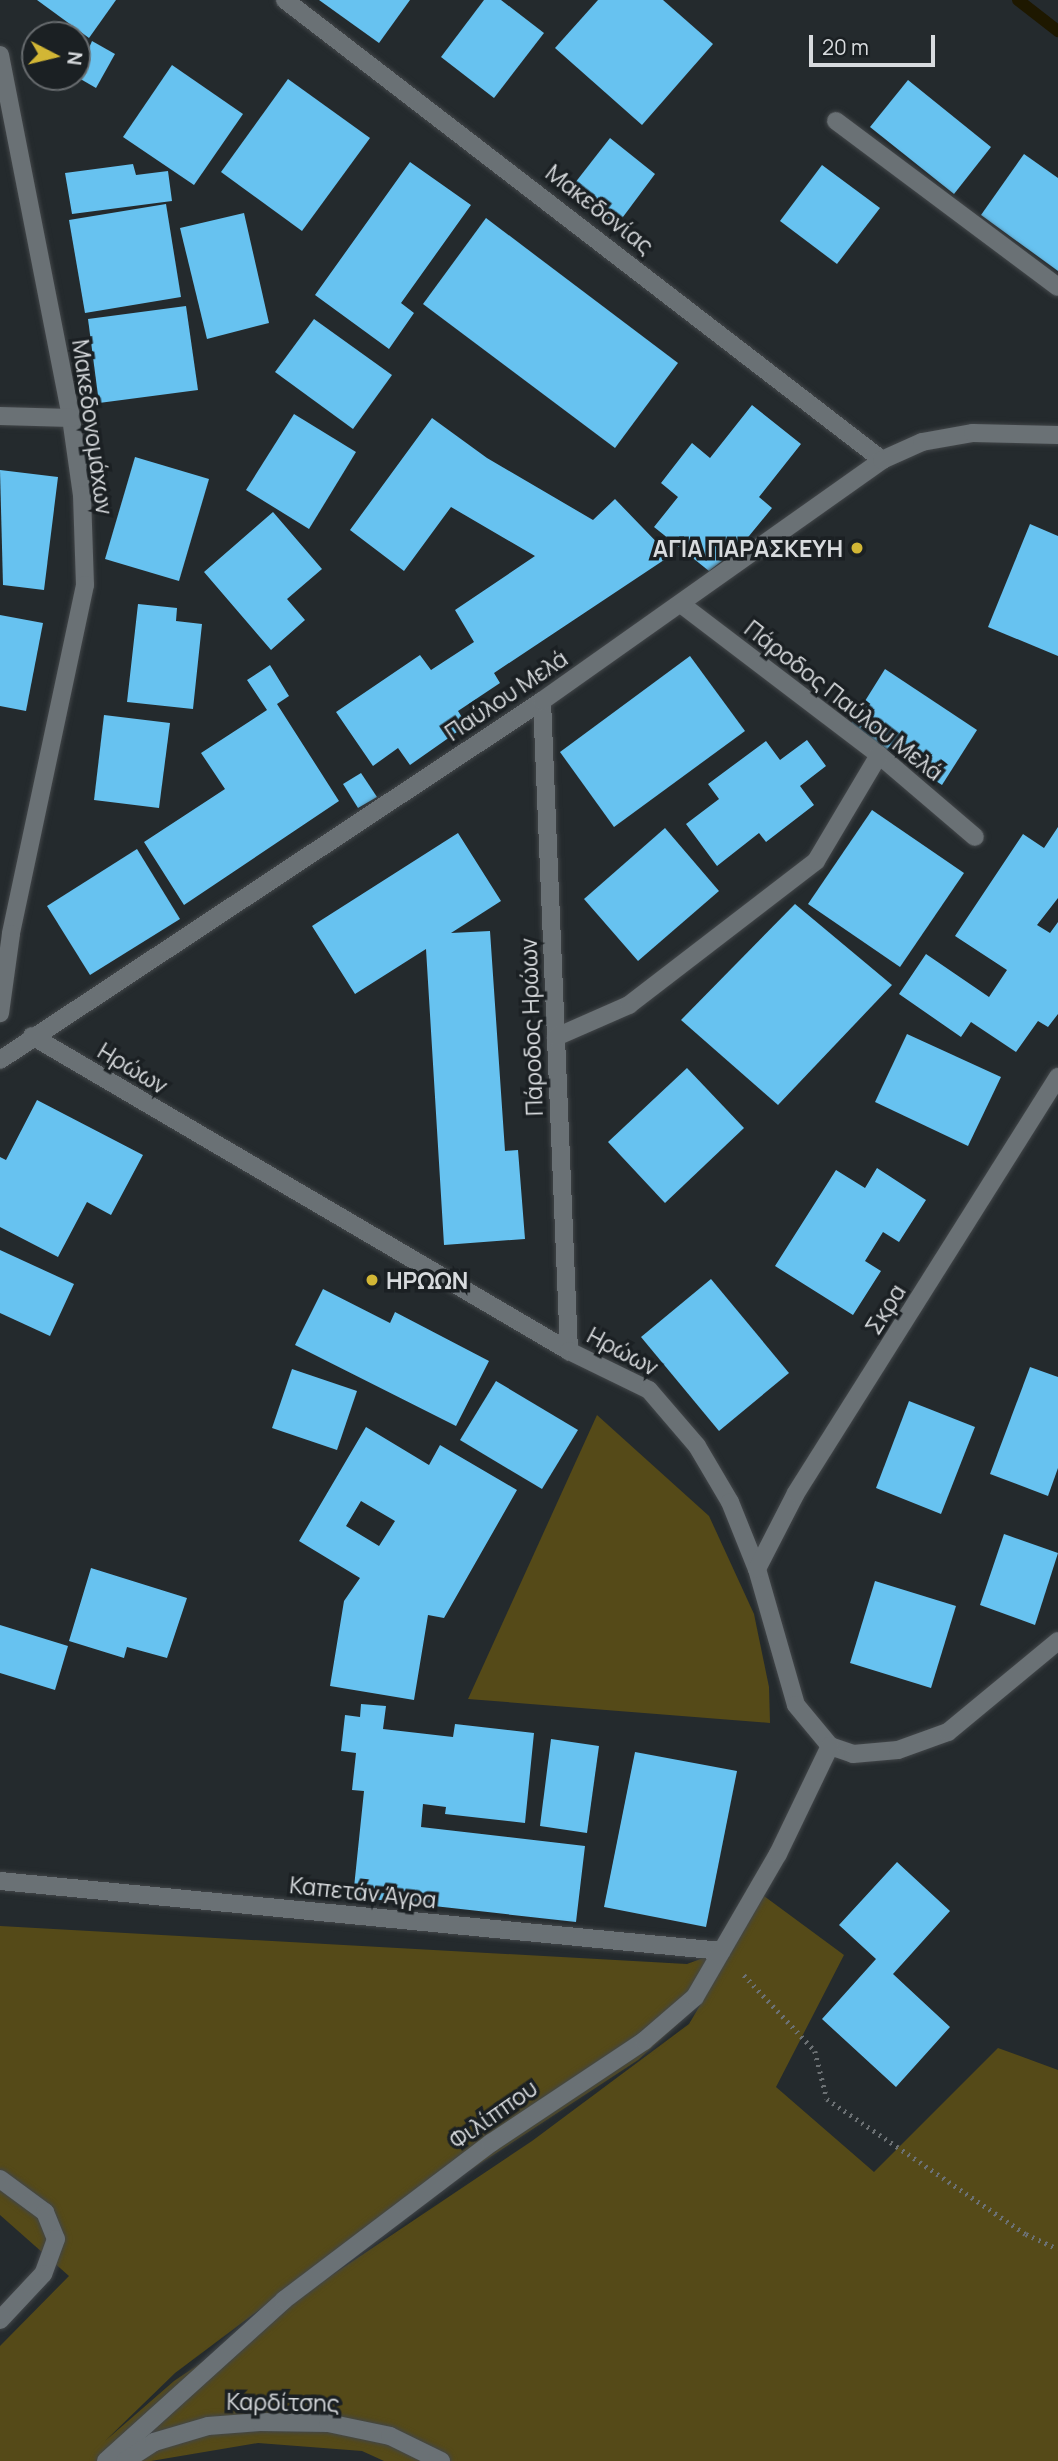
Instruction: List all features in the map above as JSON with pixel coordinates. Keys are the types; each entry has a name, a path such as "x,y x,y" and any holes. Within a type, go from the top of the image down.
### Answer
{"street":[{"name":"Μακεδονίας","path":"285,0 882,460"},
{"name":"Μακεδονομάχων","path":"0,55 71,418 82,495 85,584 11,934 0,1013"},
{"path":"836,121 1058,287"},
{"path":"0,415 71,418"},
{"name":"Παύλου Μελά","path":"0,1060 32,1036 542,701 882,460 922,442 974,433 1058,435"},
{"name":"Πάροδος Παύλου Μελά","path":"681,604 879,755 975,837"},
{"name":"Πάροδος Ηρώων","path":"542,701 569,1351"},
{"path":"556,1037 629,1005 816,861 879,755"},
{"name":"Ηρώων","path":"32,1036 569,1351 649,1390 697,1446 730,1502 757,1569 796,1705 830,1746"},
{"name":"Σκρα","path":"757,1569 796,1493 1058,1077"},
{"path":"830,1746 853,1754 898,1750 948,1732 1058,1641"},
{"name":"Φιλίππου","path":"106,2461 284,2300 491,2143 644,2041 695,1997 778,1854 830,1746"},
{"name":"Καπετάν Άγρα","path":"0,1881 722,1951"},
{"path":"0,2179 45,2212 56,2239 43,2274 0,2320"},
{"name":"Καρδίτσης","path":"125,2461 154,2442 208,2426 260,2422 328,2423 390,2436 442,2461"}],"path":[{"path":"722,1951 815,2051 827,2099 1026,2234 1058,2249"}],"shaded area":[{"path":"597,1415 709,1516 754,1614 769,1687 770,1723 468,1699"},
{"path":"764,1896 844,1955 776,2087 874,2172 998,2048 1058,2070 1058,2461 384,2461 362,2451 258,2443 151,2461 0,2461 0,2346 69,2276 0,2215 0,1926 687,1964 722,1951 680,2022 638,2060 275,2298 175,2373 105,2441 174,2381 532,2141 689,2024"}],"building":[{"path":"37,0 116,0 91,35 91,21 66,21"},
{"path":"319,0 410,0 379,43"},
{"path":"484,0 501,0 544,33 494,98 441,57"},
{"path":"598,0 663,0 713,44 642,125 555,48"},
{"path":"92,41 115,54 96,88 91,85"},
{"path":"172,65 243,114 194,185 123,137"},
{"path":"288,79 370,138 302,231 221,172"},
{"path":"908,80 991,147 954,194 870,127"},
{"path":"610,138 655,174 617,225 571,188"},
{"path":"1024,154 1058,178 1058,271 981,215"},
{"path":"410,162 471,205 401,303 414,313 389,349 315,295"},
{"path":"133,164 136,175 168,171 172,201 72,214 65,173"},
{"path":"822,165 880,208 837,264 780,221"},
{"path":"166,204 181,297 85,313 69,220"},
{"path":"244,213 269,323 207,339 180,228"},
{"path":"486,218 678,363 615,448 423,304"},
{"path":"186,306 198,390 99,403 88,319"},
{"path":"314,319 392,375 353,429 275,372"},
{"path":"752,405 801,444 759,497 772,508 740,547 709,571 654,527 678,497 661,483 692,443 710,458"},
{"path":"294,414 356,452 309,529 246,490"},
{"path":"432,418 487,458 593,520 615,499 670,556 494,673 500,683 458,711 467,725 410,765 398,748 373,766 336,712 420,655 431,670 474,642 455,610 535,556 451,507 404,571 350,530"},
{"path":"135,457 209,479 179,581 105,559"},
{"path":"0,470 58,477 44,590 3,585"},
{"path":"273,512 322,569 287,599 305,620 271,650 204,572"},
{"path":"1030,524 1058,536 1058,656 988,627"},
{"path":"138,604 177,608 176,621 202,624 193,709 127,702"},
{"path":"0,615 43,623 26,711 0,706"},
{"path":"690,656 745,731 614,827 560,752"},
{"path":"270,665 289,696 277,704 339,801 184,905 144,842 225,789 201,753 267,710 247,680"},
{"path":"885,669 977,730 942,785 850,725"},
{"path":"104,715 170,723 159,808 94,800"},
{"path":"807,740 826,766 800,786 814,805 766,842 759,833 717,866 686,824 719,799 708,784 766,741 780,760"},
{"path":"361,773 377,797 358,808 343,784"},
{"path":"872,810 964,873 900,967 808,904"},
{"path":"1058,827 1058,898 1037,925 1050,933 1058,922 1058,1014 1048,1027 1038,1021 1016,1052 971,1022 961,1037 899,994 926,954 989,997 1007,970 955,936 1023,834 1044,848"},
{"path":"665,828 719,891 638,961 584,899"},
{"path":"458,833 501,901 451,933 490,931 505,1151 518,1150 525,1239 444,1245 426,949 355,994 312,926"},
{"path":"137,849 180,919 90,975 47,906"},
{"path":"795,904 892,985 778,1105 681,1020"},
{"path":"907,1034 1001,1077 968,1146 875,1102"},
{"path":"687,1068 744,1128 665,1203 608,1142"},
{"path":"37,1100 143,1155 111,1215 87,1202 58,1257 0,1227 0,1157 6,1160"},
{"path":"877,1168 926,1200 899,1242 883,1232 865,1261 881,1271 853,1315 775,1266 836,1170 865,1188"},
{"path":"0,1250 74,1284 50,1336 0,1313"},
{"path":"711,1279 789,1373 719,1431 641,1337"},
{"path":"323,1289 390,1323 395,1312 489,1361 456,1426 295,1345"},
{"path":"1030,1367 1058,1377 1058,1468 1048,1496 990,1474"},
{"path":"292,1369 357,1391 337,1450 272,1428"},
{"path":"496,1381 578,1430 542,1489 460,1440"},
{"path":"909,1401 975,1427 941,1514 876,1488"},
{"path":"366,1427 429,1465 440,1445 517,1490 444,1618 428,1615 414,1700 330,1686 344,1601 360,1578 299,1541","holes":["361,1501 395,1521 379,1546 346,1526"]},
{"path":"1004,1534 1058,1553 1035,1625 980,1605"},
{"path":"91,1568 187,1598 167,1658 127,1647 124,1658 69,1641"},
{"path":"875,1581 956,1606 931,1688 850,1663"},
{"path":"0,1625 68,1646 55,1690 0,1673"},
{"path":"361,1704 386,1706 383,1729 453,1737 455,1724 534,1733 525,1823 445,1814 446,1807 423,1804 421,1827 585,1846 576,1922 353,1897 364,1791 352,1790 356,1753 341,1751 345,1715 360,1717"},
{"path":"551,1739 599,1746 587,1833 540,1826"},
{"path":"635,1752 737,1771 706,1927 604,1907"},
{"path":"897,1862 950,1911 893,1974 950,2027 896,2087 822,2019 876,1959 839,1925"}],"waterway":[{"path":"1018,0 1058,31"}],"place":[{"name":"ΑΓΙΑ ΠΑΡΑΣΚΕΥΗ","path":"857,548"},
{"name":"ΗΡΩΩΝ","path":"372,1280"}]}
